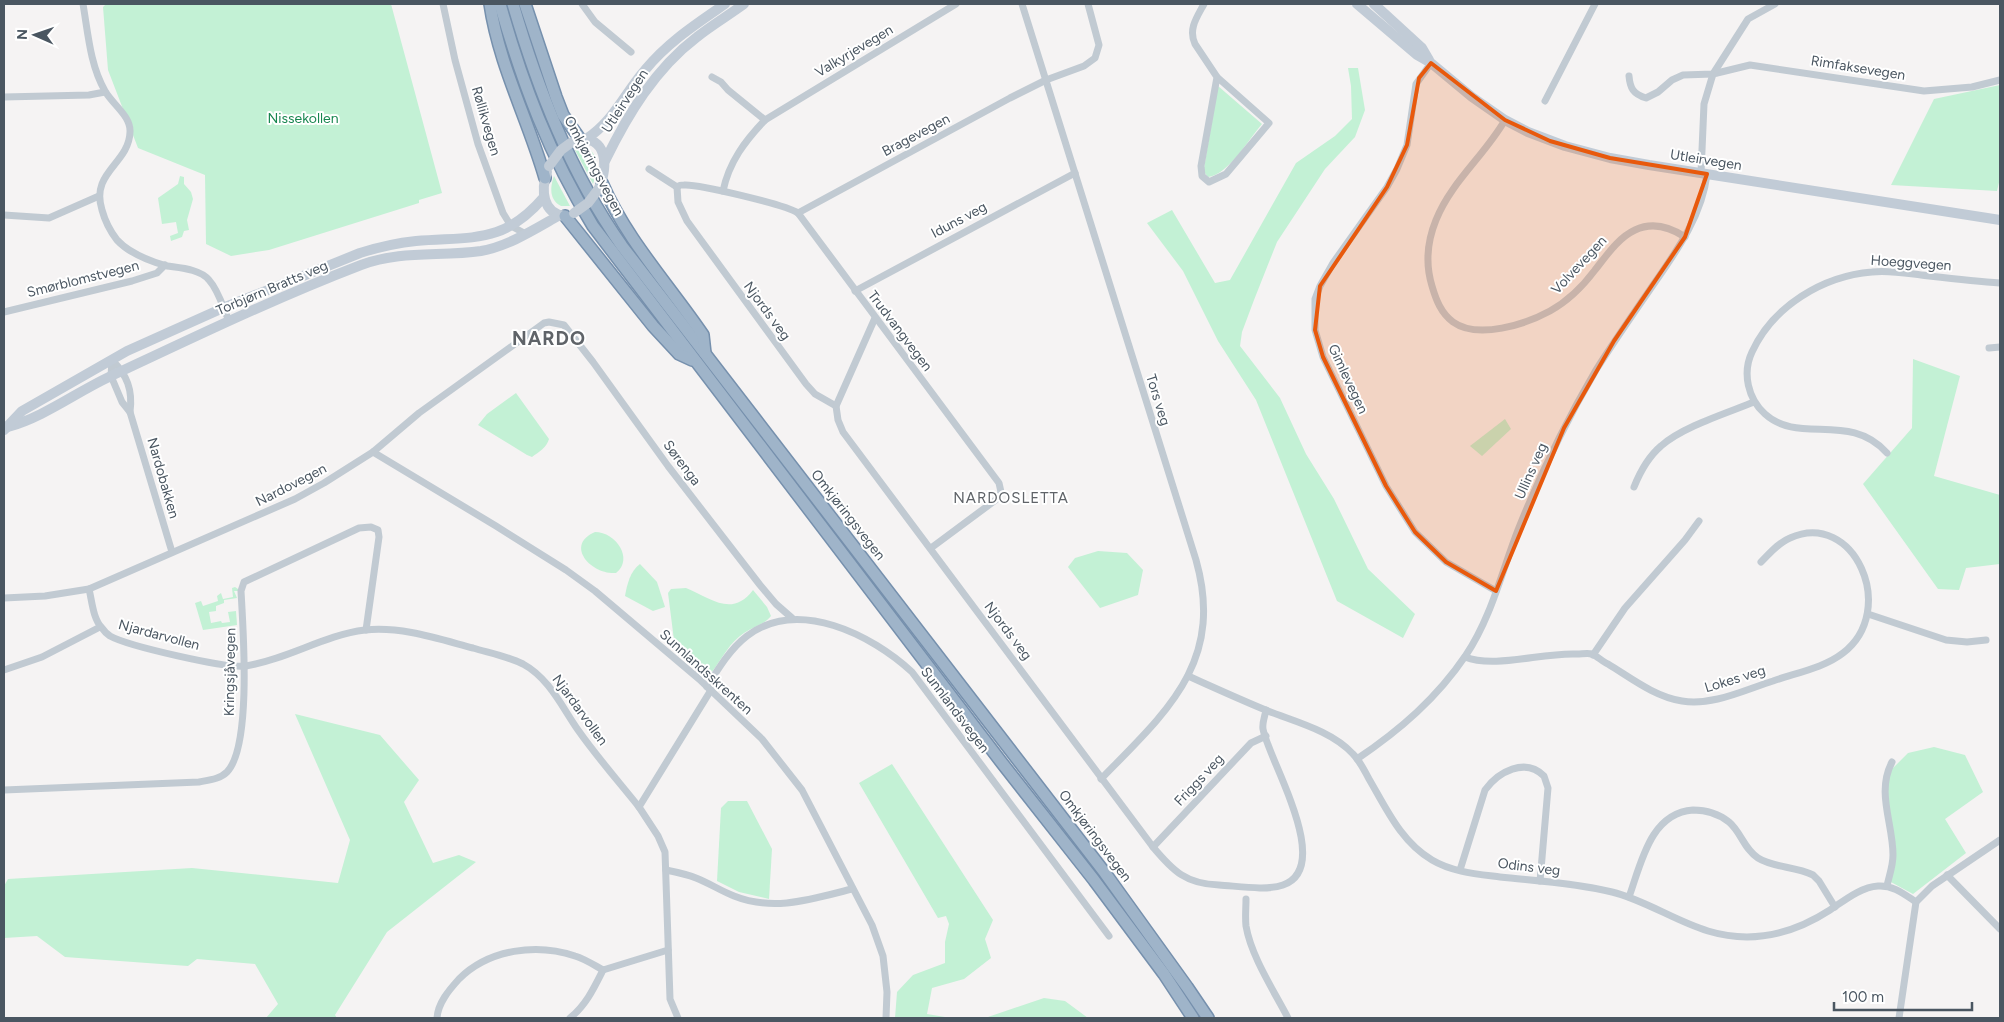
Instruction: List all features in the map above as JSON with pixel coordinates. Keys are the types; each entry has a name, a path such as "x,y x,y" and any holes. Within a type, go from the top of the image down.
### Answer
{"highway":[{"path":"490,4 504,63 545,178"},
{"name":"Omkjøringsvegen","path":"500,4 523,79 549,146 574,194 612,252 694,362 862,577 1002,763 1094,880 1164,974 1194,1018"},
{"name":"Omkjøringsvegen","path":"513,4 546,107 578,174 604,220 704,353 1105,873 1208,1018"},
{"path":"525,4 556,97 579,140"},
{"path":"599,187 624,226 703,335 704,353"},
{"path":"566,214 659,333 679,354 694,362"}],"main road":[{"name":"Utleirvegen","path":"579,140 600,130 610,120 643,72 673,41 725,4"},
{"name":"Utleirvegen","path":"605,161 623,124 651,82 696,37 744,4"},
{"name":"Utleirvegen","path":"1357,4 1472,98 1505,120 1550,141 1610,158 2000,220"},
{"name":"Utleirvegen","path":"1374,4 1422,48 1431,63"},
{"path":"579,140 598,146 605,161 599,187 588,203 566,214 549,208 544,197 545,178 549,166 561,150 579,140"},
{"name":"Torbjørn Bratts veg","path":"5,428 22,411 112,360 223,308 360,253 395,244 480,237 511,226 525,217 544,197"},
{"name":"Torbjørn Bratts veg","path":"5,428 27,422 111,376 229,321 364,264 398,256 483,250 509,242 566,214"}],"street":[{"path":"84,4 94,66 105,92 128,120 130,134 124,150 104,178 99,196 106,222 124,247 139,256 205,277 213,286 229,321"},
{"name":"Røllikvegen","path":"443,4 455,60 478,144 503,213 511,226"},
{"path":"582,4 595,22 631,52"},
{"name":"Valkyrjevegen","path":"723,192 728,172 735,157 746,141 765,120 956,4"},
{"name":"Tors veg","path":"1022,4 1198,568 1202,595 1202,627 1197,651 1188,676 1176,698 1160,718 1101,779"},
{"name":"Bragevegen","path":"798,213 1046,80 1079,68 1095,58 1099,40 1088,4"},
{"path":"1204,4 1195,20 1193,39 1217,77 1269,122 1226,174 1210,182 1202,176 1201,166 1217,77"},
{"path":"1545,102 1596,4"},
{"name":"Ullins veg","path":"1357,759 1400,728 1425,706 1465,657 1484,620 1524,516 1564,428 1614,341 1685,237 1700,204 1705,189 1704,104 1713,74 1748,19 1775,4"},
{"name":"Gimlevegen","path":"1431,63 1416,84 1407,145 1397,169 1387,187 1329,269 1320,286 1315,299 1315,330 1323,357 1386,486 1415,532 1446,562 1496,591"},
{"name":"Rimfaksevegen","path":"1713,74 1750,65 1924,91 1972,87 2000,80"},
{"path":"1629,76 1630,86 1635,94 1646,98 1658,92 1672,80 1683,76 1713,74"},
{"path":"712,77 721,82 765,120"},
{"path":"4,98 89,95 105,92"},
{"name":"Volvevegen","path":"1505,120 1446,201 1431,234 1427,260 1430,279 1440,307 1454,323 1472,329 1494,329 1522,323 1549,312 1576,291 1621,239 1637,229 1648,226 1666,227 1685,237"},
{"path":"649,169 677,187 685,184 723,192 777,204 798,213"},
{"name":"Iduns veg","path":"855,291 1075,173"},
{"name":"Njords veg","path":"677,187 676,194 680,209 696,236 806,384 815,394 836,406 840,426 846,437 1153,847 1178,873 1195,882 1209,885 1283,886 1293,880 1298,873 1302,859 1300,832 1287,789 1266,736 1263,725 1266,710"},
{"path":"4,215 49,218 99,196"},
{"name":"Trudvangvegen","path":"798,213 1001,488 997,499 930,548"},
{"path":"511,226 526,234"},
{"name":"Smørblomstvegen","path":"4,312 132,281 157,273 165,265"},
{"name":"Hoeggvegen","path":"1754,402 1747,379 1747,369 1757,342 1770,324 1790,304 1818,287 1847,276 1874,271 2000,284"},
{"path":"836,406 875,318"},
{"name":"Nardovegen","path":"4,598 45,596 89,589 295,499 324,484 373,452 419,413 544,323 555,322"},
{"name":"Sørenga","path":"555,322 564,325 668,466 760,586 792,618"},
{"path":"1989,348 2000,347"},
{"path":"112,360 123,371"},
{"name":"Nardobakken","path":"112,360 111,376 122,402 130,412"},
{"name":"Nardobakken","path":"123,371 131,401 130,412 172,552"},
{"path":"1634,487 1646,463 1666,441 1687,430 1754,402 1766,415 1785,426 1846,430 1871,440 1887,453"},
{"name":"Sunnlandsskrenten","path":"373,452 566,570 709,688 762,739 802,790 872,926 883,956 888,992 886,1018"},
{"path":"1465,657 1485,662 1562,654 1593,654 1626,608 1699,521"},
{"name":"Kringsjåvegen","path":"4,790 188,782 209,780 222,776 233,763 240,734 244,695 241,591 244,582 359,528 371,527 378,530 379,537 366,630"},
{"name":"Lokes veg","path":"1593,654 1661,696 1682,702 1709,701 1808,669 1838,657 1855,641 1868,614 1869,592 1864,572 1851,552 1836,540 1815,534 1792,536 1761,562"},
{"name":"Njardarvollen","path":"89,589 100,627 110,636 141,646 213,662 244,666 276,659 343,634 366,630 407,632 508,658 525,665 549,687 578,730 639,808"},
{"path":"1868,614 1946,640 1967,642 1986,640"},
{"name":"Sunnlandsvegen","path":"639,808 732,650 747,636 772,624 792,618 819,622 851,631 888,652 912,672 1109,936"},
{"path":"4,670 42,657 100,627"},
{"name":"Odins veg","path":"1188,676 1329,737 1347,748 1357,759 1394,822 1405,837 1431,859 1460,870 1591,888 1629,897 1702,930 1740,937 1769,935 1791,930 1812,921 1861,890 1870,887 1886,886"},
{"name":"Friggs veg","path":"1153,847 1251,743 1266,736"},
{"path":"1892,762 1886,773 1884,789 1893,854 1886,886 1898,890 1916,902"},
{"path":"1460,870 1485,790 1494,780 1509,770 1530,768 1544,776 1548,788 1540,881"},
{"path":"639,808 663,844 666,870 670,999 678,1018"},
{"path":"1629,897 1649,844 1660,825 1676,814 1699,810 1717,815 1730,823 1749,850 1760,859 1813,875 1819,881 1835,907"},
{"path":"1899,1018 1916,902 1932,886 2000,840"},
{"path":"666,870 697,878 735,896 758,903 781,905 799,903 852,889"},
{"path":"1947,875 2000,929"},
{"path":"1246,899 1248,934 1288,1018"},
{"path":"437,1018 438,1010 454,984 475,965 490,958 516,951 538,949 577,956 603,970 668,950"},
{"path":"570,1018 580,1010 592,993 603,970"}],"highlighted area":[{"path":"1431,63 1505,120 1550,141 1610,158 1707,174 1685,237 1614,341 1564,428 1496,591 1446,562 1415,532 1386,486 1323,357 1315,330 1320,286 1387,187 1407,145 1419,78"}],"green space":[{"name":"Nissekollen","path":"106,4 391,4 442,193 419,200 419,203 269,250 231,256 206,244 205,175 138,148 108,70 103,7"},
{"path":"1348,68 1358,68 1365,110 1355,137 1325,169 1277,242 1242,332 1240,346 1280,398 1306,454 1334,499 1368,569 1415,614 1403,638 1337,601 1256,400 1218,341 1183,271 1147,223 1172,210 1215,283 1230,280 1296,163 1335,136 1352,119 1351,86"},
{"path":"2000,85 2000,178 1997,191 1891,185 1934,99"},
{"path":"1218,86 1262,124 1238,155 1223,170 1216,175 1208,177 1204,172 1204,168"},
{"path":"584,147 589,149 595,157 597,168 593,184 575,150"},
{"path":"180,176 184,177 184,184 191,192 193,199 187,220 189,230 184,231 182,237 171,241 170,236 178,233 176,222 162,224 158,198 178,184"},
{"path":"554,176 570,206 561,206 552,197 551,189"},
{"path":"1913,359 1960,376 1934,476 2000,495 2000,564 1966,568 1959,590 1938,589 1863,484 1912,428"},
{"path":"516,393 549,439 545,447 532,457 478,425 487,414"},
{"path":"1505,419 1511,429 1482,456 1470,446"},
{"path":"595,532 610,536 620,547 623,561 616,573 598,569 584,558 581,551 582,544 586,538"},
{"path":"1098,551 1127,553 1143,570 1138,595 1100,608 1068,567 1075,558"},
{"path":"640,564 657,582 665,607 653,611 625,596 631,574"},
{"path":"232,588 238,589 238,591 234,591 237,598 224,600 224,603 216,606 216,611 209,612 211,623 221,621 222,623 230,622 228,612 236,611 237,625 203,630 195,603 201,601 203,606 218,601 217,596 221,593 223,599 233,597"},
{"path":"686,588 721,603 729,604 737,603 753,590 767,607 771,616 765,622 744,633 734,641 712,672 701,672 675,648 668,593 671,589"},
{"path":"295,714 380,735 419,780 404,802 433,863 459,855 476,862 387,932 335,1015 337,1018 266,1018 278,1004 255,964 197,959 188,966 65,957 37,936 4,938 4,886 8,879 192,868 338,883 350,840"},
{"path":"1934,747 1965,755 1983,792 1945,819 1966,853 1913,894 1889,881 1894,852 1886,794 1889,772 1908,753"},
{"path":"892,764 993,920 985,939 991,958 964,979 932,988 927,1014 951,1018 895,1018 897,992 913,975 945,963 945,942 949,924 946,916 938,918 859,783"},
{"path":"728,801 747,801 772,849 769,899 739,892 717,881 721,808"},
{"path":"1044,998 1065,1001 1088,1018 985,1018"}],"district":[{"name":"NARDO","path":"549,338"},
{"name":"NARDOSLETTA","path":"1011,498"}]}
